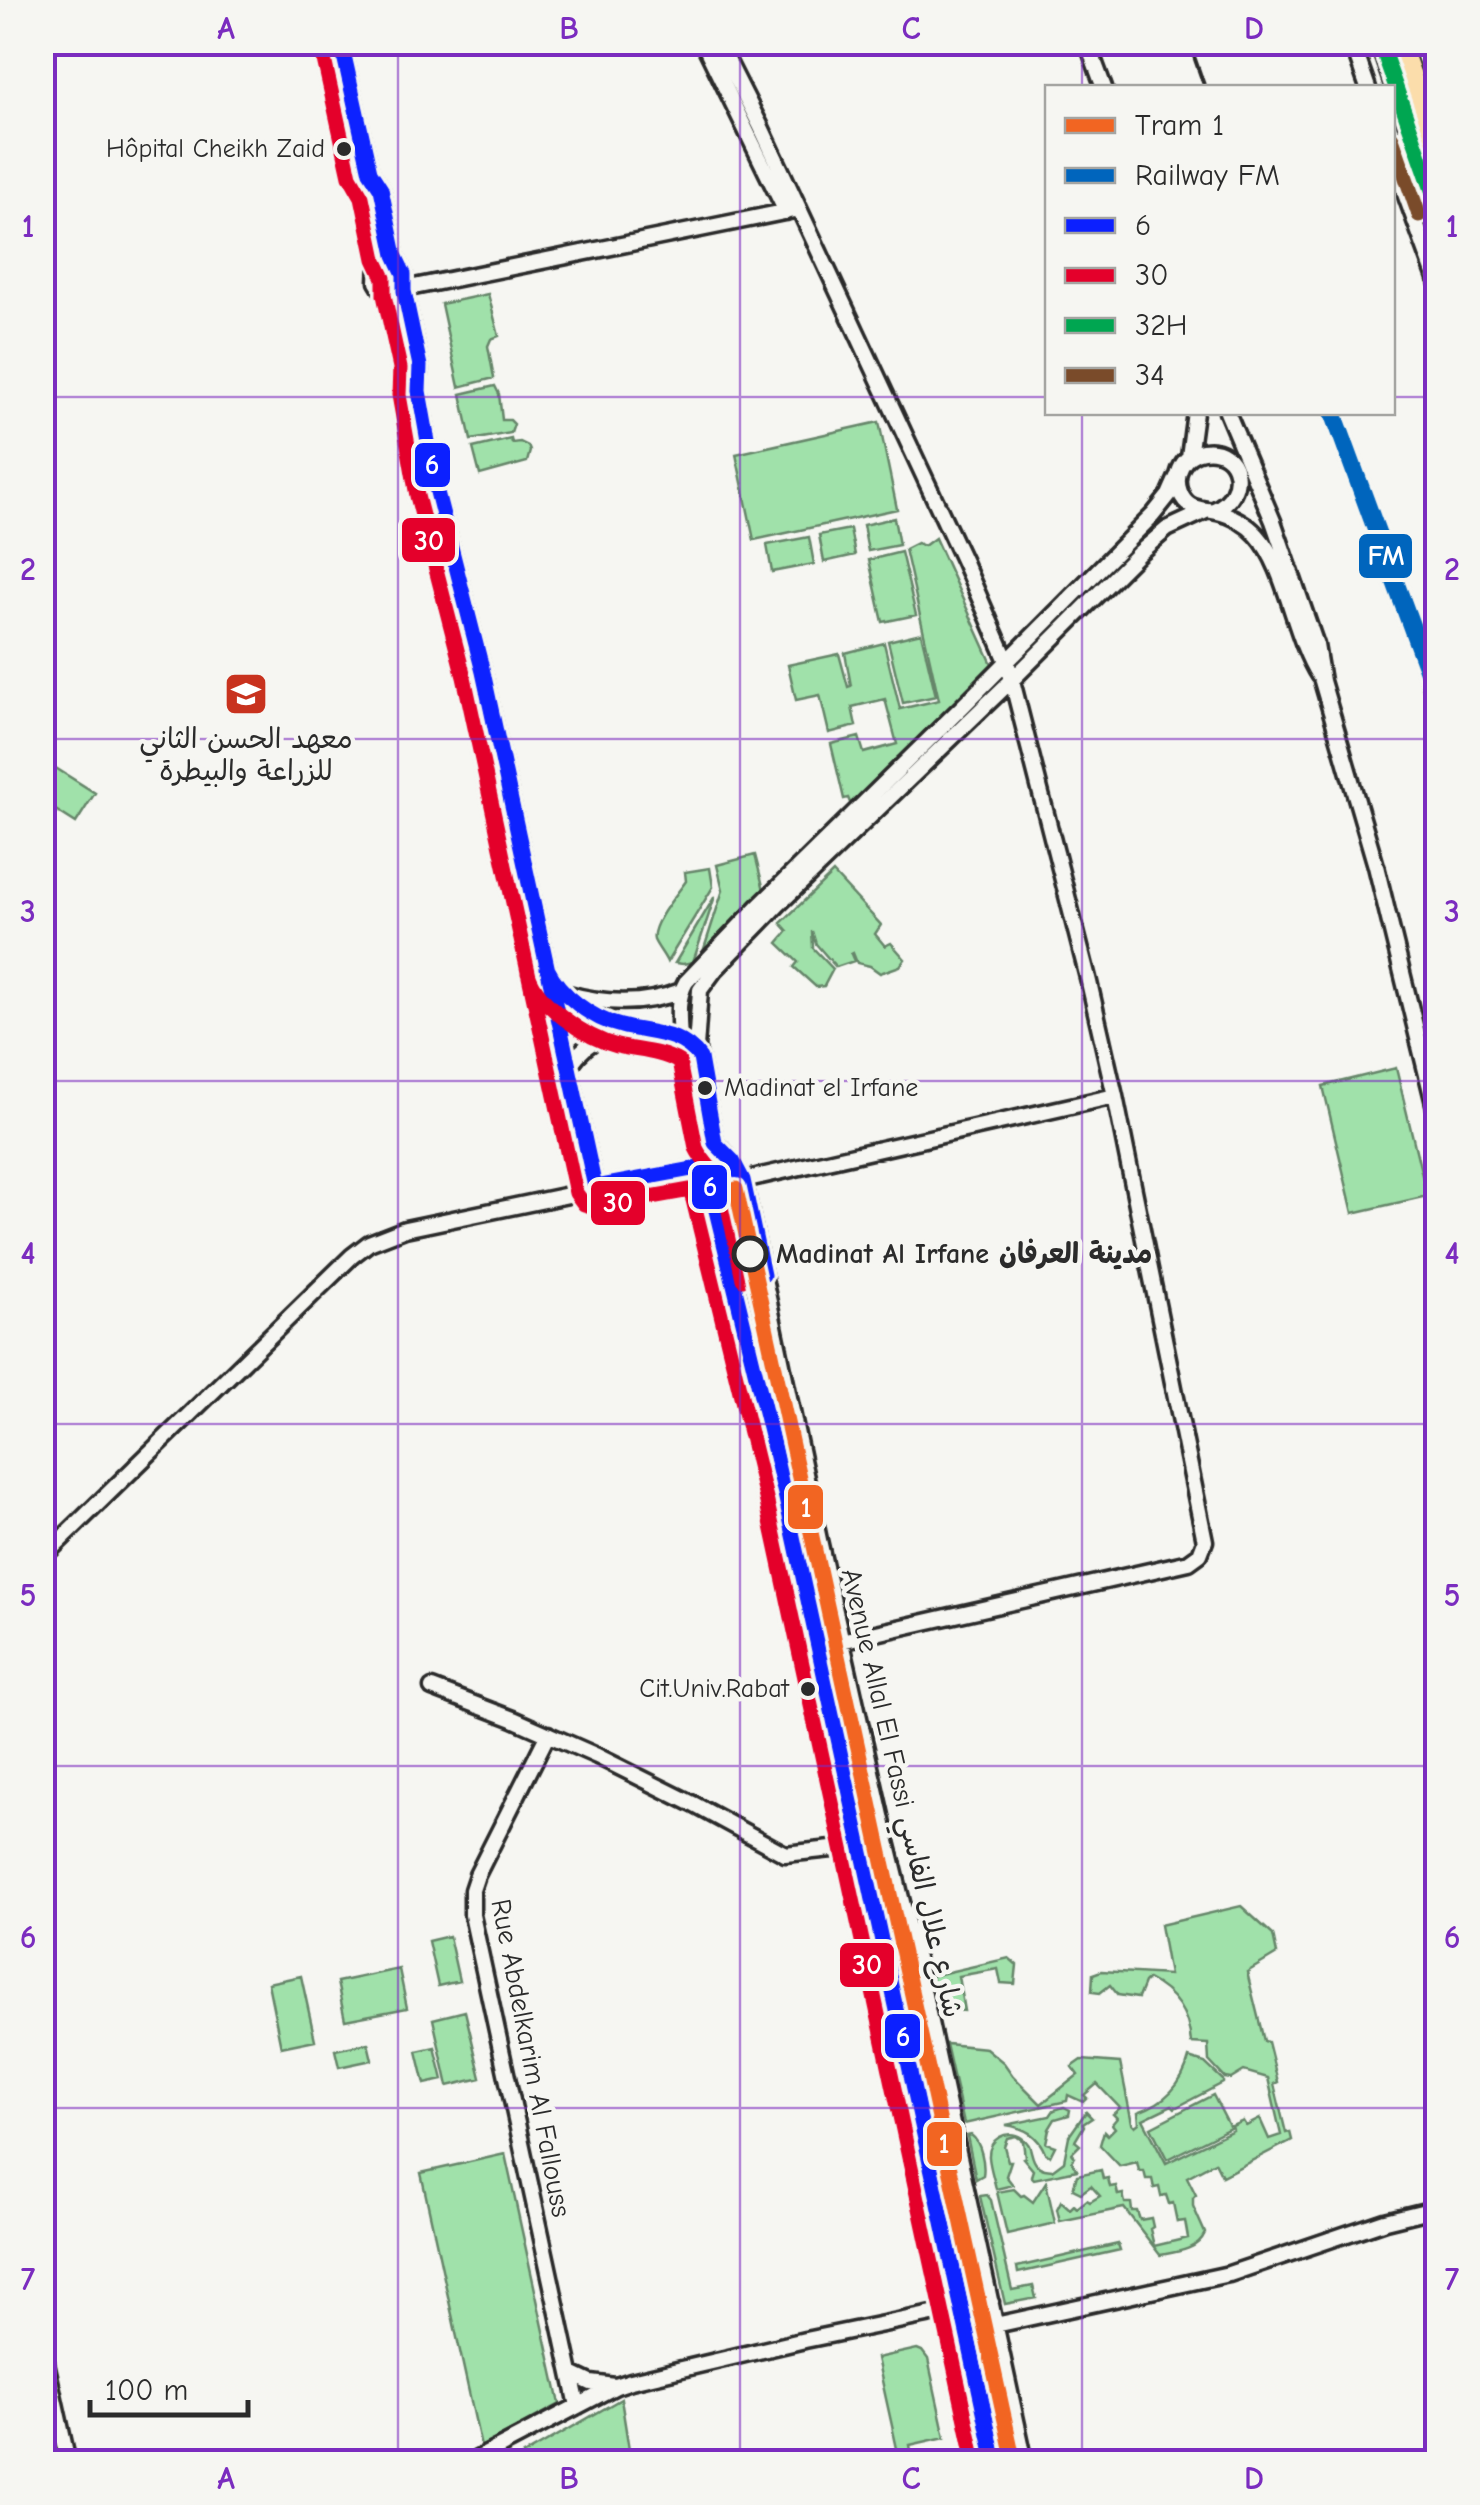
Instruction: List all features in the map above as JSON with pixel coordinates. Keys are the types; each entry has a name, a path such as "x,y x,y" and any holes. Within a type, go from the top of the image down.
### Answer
{"main road":[{"path":"1380,42 1438,208"},
{"path":"1400,42 1438,150"}],"street":[{"path":"340,42 370,172 381,189 395,255 402,268 420,366 418,391 437,492 483,672 595,1188"},
{"path":"703,42 792,210 964,562 1008,662 1115,1096 1204,1534 1204,1548 1189,1562 841,1640"},
{"path":"718,42 760,125 792,210"},
{"path":"1087,42 1103,85"},
{"path":"1352,42 1367,85"},
{"path":"1419,42 1438,95"},
{"path":"1395,166 1438,284"},
{"path":"370,172 366,186 378,260 376,275 409,378 418,391"},
{"path":"385,295 397,296 404,290 792,210"},
{"path":"378,260 383,254 395,255"},
{"path":"1188,457 1195,415"},
{"path":"1228,415 1240,462 1273,521 1316,645 1322,681 1376,866 1438,1120"},
{"path":"565,992 592,1001 637,1001 655,1000 683,986 933,745 1008,662 1153,516 1188,457 1197,452 1218,452 1240,462"},
{"path":"933,745 1013,678 1150,543 1167,530 1231,500 1236,492 1240,462"},
{"path":"1178,477 1181,496 1196,509 1240,522 1263,542 1273,558 1304,649 1322,681"},
{"path":"706,1174 715,1143 696,1048 700,990 862,814"},
{"path":"548,972 565,992 594,1015 628,1030 680,1039 696,1048"},
{"path":"683,986 700,990"},
{"path":"680,1039 683,986"},
{"path":"570,1066 589,1044 628,1030"},
{"path":"42,1558 369,1243 405,1229 595,1188 706,1174 729,1166 740,1174 1115,1096"},
{"path":"715,1143 728,1154 740,1174"},
{"name":"Avenue Allal El Fassi شارع علال الفاسي","path":"706,1174 784,1494 995,2462"},
{"name":"Avenue Allal El Fassi شارع علال الفاسي","path":"740,1174 1025,2462"},
{"path":"432,1688 548,1734 784,1854 832,1848 839,1842 885,1834"},
{"name":"Rue Abdelkarim Al Fallouss","path":"548,1734 478,1875 472,1890 472,1914 578,2406"},
{"path":"968,2331 1230,2274 1385,2221 1438,2208"},
{"path":"471,2462 616,2386 991,2302"},
{"path":"42,2344 68,2462"},
{"path":"572,2374 592,2383 616,2386"}],"green space":[{"path":"488,294 499,336 491,339 488,346 494,378 459,387 441,304"},
{"path":"495,386 502,420 514,424 511,433 471,440 461,394"},
{"path":"879,422 897,509 754,540 736,454"},
{"path":"511,439 512,443 528,446 527,462 480,475 473,448"},
{"path":"894,518 899,545 868,551 863,525"},
{"path":"850,529 855,555 824,562 819,535"},
{"path":"809,537 814,564 772,572 767,545"},
{"path":"935,538 992,664 851,805 848,798 844,799 831,744 859,737 864,753 897,744 885,699 852,707 856,726 829,733 820,695 796,700 788,665 839,654 848,687 851,686 845,653 884,643 900,709 939,700 905,549 917,543 924,546"},
{"path":"901,552 916,615 883,622 869,560"},
{"path":"921,633 936,696 903,703 888,641"},
{"path":"43,760 95,793 76,823 43,802"},
{"path":"755,855 764,890 703,952 723,890 717,865"},
{"path":"710,868 713,887 667,962 654,940 656,926 686,881 685,872"},
{"path":"833,873 881,925 875,934 885,946 891,943 905,959 900,966 880,973 857,963 853,953 854,961 836,967 816,944 812,931 813,948 833,969 824,986 816,987 794,967 798,962 778,943 788,931 781,923"},
{"path":"715,896 693,962 675,963"},
{"path":"1396,1068 1427,1196 1353,1213 1323,1086"},
{"path":"1241,1906 1273,1935 1277,1954 1247,1972 1278,2082 1274,2084 1286,2133 1290,2132 1292,2140 1222,2176 1215,2162 1187,2177 1196,2195 1193,2206 1205,2233 1186,2249 1160,2255 1124,2208 1060,2221 1057,2209 1061,2201 1070,2209 1100,2196 1091,2186 1081,2193 1073,2189 1077,2175 1101,2170 1103,2179 1108,2178 1110,2187 1116,2186 1118,2195 1123,2194 1125,2203 1131,2203 1140,2220 1151,2218 1154,2246 1188,2238 1185,2221 1177,2222 1173,2203 1169,2204 1166,2195 1161,2196 1159,2187 1154,2188 1152,2179 1146,2179 1137,2162 1120,2166 1100,2145 1104,2131 1108,2135 1115,2128 1112,2124 1117,2118 1113,2114 1120,2108 1097,2084 1084,2095 1087,2098 1083,2102 1068,2095 1067,2101 964,2124 946,2044 986,2048 1041,2104 1078,2075 1072,2067 1082,2060 1120,2063 1135,2126 1139,2123 1138,2112 1156,2104 1177,2085 1189,2058 1205,2063 1223,2083 1175,2108 1172,2105 1143,2119 1166,2163 1233,2130 1232,2126 1243,2121 1246,2126 1260,2119 1269,2139 1281,2135 1268,2078 1244,2071 1231,2079 1225,2078 1209,2061 1208,2044 1191,2043 1183,2013 1165,1990 1148,1979 1138,1998 1118,1995 1110,1985 1100,1993 1092,1992 1093,1974 1101,1971 1169,1975 1160,1925"},
{"path":"449,1936 459,1981 438,1986 428,1941"},
{"path":"1009,1958 1017,1965 1015,1984 1001,1983 998,1969 958,1976 964,2011 938,2009 931,1976"},
{"path":"399,1969 407,2008 345,2020 337,1982"},
{"path":"301,1976 315,2040 281,2047 268,1983"},
{"path":"465,2011 481,2078 448,2086 433,2019"},
{"path":"368,2043 372,2060 339,2067 335,2050"},
{"path":"435,2047 443,2080 425,2084 417,2051"},
{"path":"1213,2095 1230,2128 1167,2159 1151,2127"},
{"path":"1064,2107 1070,2110 1069,2115 1055,2119 1049,2129 1046,2143 1055,2146 1050,2156 1030,2133 1006,2125 1050,2116"},
{"path":"1086,2112 1092,2118 1083,2124 1075,2141 1080,2145 1072,2153 1077,2170 1034,2179 1033,2170 1023,2158 1023,2141 1016,2136 1007,2138 1004,2146 1011,2161 1006,2176 1013,2185 996,2189 989,2157 995,2140 1010,2134 1016,2135 1022,2138 1037,2165 1052,2170 1064,2161 1069,2136"},
{"path":"971,2135 980,2148 983,2165 983,2175 976,2179 967,2136"},
{"path":"505,2154 560,2404 481,2447 421,2173"},
{"path":"1046,2182 1055,2223 1007,2234 997,2192 1014,2189 1033,2202"},
{"path":"987,2195 1012,2290 1033,2286 1036,2298 1005,2304 980,2196"},
{"path":"1118,2244 1120,2250 1018,2273 1017,2267"},
{"path":"917,2349 928,2359 945,2437 910,2445 913,2462 900,2462 877,2358"},
{"path":"621,2399 631,2462 512,2462"}],"tram line":[{"name":"1","path":"736,1189 1014,2462"},
{"path":"762,1337 773,1360"},
{"path":"776,1374 776,1400"}],"railway":[{"path":"1189,42 1204,85"},
{"path":"1326,415 1438,735"}],"rail line":[{"name":"FM","path":"1334,415 1438,699"}],"transit line":[{"name":"6","path":"341,42 370,172 381,189 395,255 404,274 437,492 483,672 595,1187 703,1167 712,1194 785,1494 995,2462"},
{"name":"32H","path":"1380,42 1438,207"},
{"name":"30","path":"321,46 350,176 362,197 375,259 384,278 417,496 464,677 576,1193 584,1204 595,1207 690,1190 693,1200 766,1498 975,2462"},
{"name":"34","path":"1395,147 1419,215"},
{"name":"6","path":"547,968 568,996 588,1012 610,1023 674,1038 700,1058 715,1143 733,1161 743,1180 763,1275"},
{"name":"30","path":"528,973 541,997 578,1028 605,1042 679,1062 696,1148 724,1187 743,1279"}],"place":[{"name":"Hôpital Cheikh Zaid","path":"344,149"},
{"name":"معهد الحسن الثاني للزراعة والبيطرة","path":"246,694"},
{"name":"Madinat el Irfane","path":"705,1088"},
{"name":"Madinat Al Irfane مدينة العرفان","path":"750,1254"},
{"name":"Cit.Univ.Rabat","path":"808,1689"}]}
